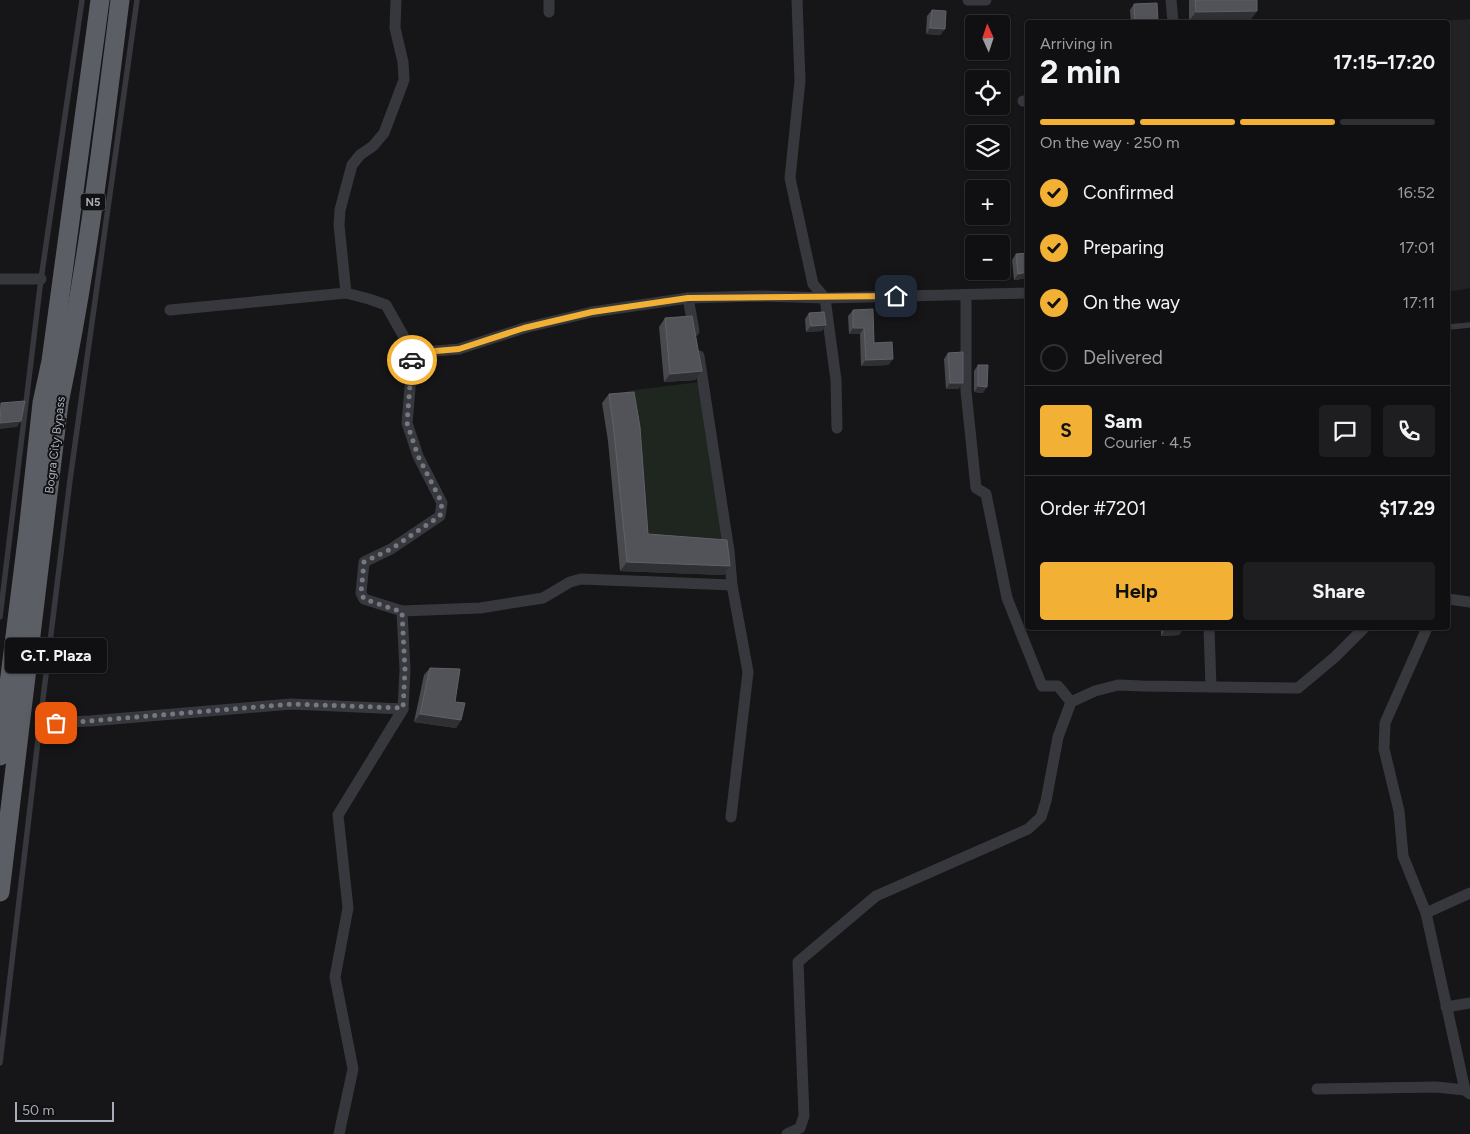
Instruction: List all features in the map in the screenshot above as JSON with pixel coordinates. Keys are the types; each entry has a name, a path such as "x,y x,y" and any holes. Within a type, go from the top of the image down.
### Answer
{"highway":[{"name":"Bogra City Bypass","path":"0,892 51,403 51,361 69,155 100,0"},
{"name":"Bogra City Bypass","path":"0,756 26,552 51,403 68,362 109,154 120,0"}],"street":[{"path":"346,293 339,225 340,210 349,174 352,165 360,155 373,146 384,133 404,80 403,62 395,28 396,0"},
{"path":"549,0 549,12"},
{"path":"796,0 800,81 790,178 813,284 825,298 836,380 837,428"},
{"path":"968,0 986,0"},
{"path":"1171,0 1173,20"},
{"path":"0,279 41,279"},
{"path":"170,310 346,293 386,305 413,353 407,423 418,456 442,503 440,516 391,549 364,562 361,593 364,599 402,612 480,608 543,598 570,582 581,579 732,585"},
{"path":"413,353 459,349 524,328 592,312 688,298 759,296 825,298 1025,293"},
{"path":"966,295 966,391 976,488 986,494 1007,598 1042,686 1058,686 1071,702"},
{"path":"688,298 699,354 729,551 732,585 748,672 731,816"},
{"path":"1450,599 1470,602"},
{"path":"338,1134 353,1070 335,977 348,908 338,815 403,708 405,670 402,612"},
{"path":"1209,630 1211,687"},
{"path":"787,1134 800,1131 804,1116 798,962 876,896 1028,830 1041,817 1046,801 1058,737 1071,702 1095,690 1118,685 1298,688 1335,657 1362,630"},
{"path":"1318,1089 1436,1086 1467,1092 1426,913 1403,856 1399,811 1384,749 1385,723 1426,630"},
{"path":"40,723 90,721 291,704 403,708"},
{"path":"1426,913 1470,893"},
{"path":"1446,1007 1470,1003"}],"lane":[{"path":"0,617 41,279 69,155 82,0"},
{"path":"0,1063 109,154 137,0"},
{"path":"1450,327 1470,325"}],"shaded area":[{"path":"1470,19 1470,288 1450,292 1450,20"},
{"path":"700,382 725,547 642,543 627,391"}],"building":[{"path":"1195,0 1257,0 1257,11 1196,12"},
{"path":"1157,3 1158,20 1135,20 1134,4"},
{"path":"932,10 946,11 945,29 930,28"},
{"path":"1025,253 1025,273 1018,274 1016,254"},
{"path":"873,309 874,343 892,342 893,359 866,360 864,328 853,328 853,310"},
{"path":"824,312 826,325 811,326 809,313"},
{"path":"692,316 702,371 670,374 665,318"},
{"path":"963,352 963,383 950,383 948,353"},
{"path":"978,365 988,365 987,387 978,386"},
{"path":"634,392 640,427 648,534 727,540 730,566 627,562 609,394"},
{"path":"25,401 21,421 0,423 1,403"},
{"path":"430,668 460,669 455,702 465,703 461,720 420,714"}],"way so far":[{"path":"56,723 291,704 403,708 405,670 402,612 364,599 361,593 364,562 391,549 440,516 442,503 418,456 407,423 412,360"}],"place":[{"name":"G.T. Plaza","path":"56,723"}],"route":[{"path":"412,360 413,353 459,349 524,328 592,312 688,298 896,296"}]}
